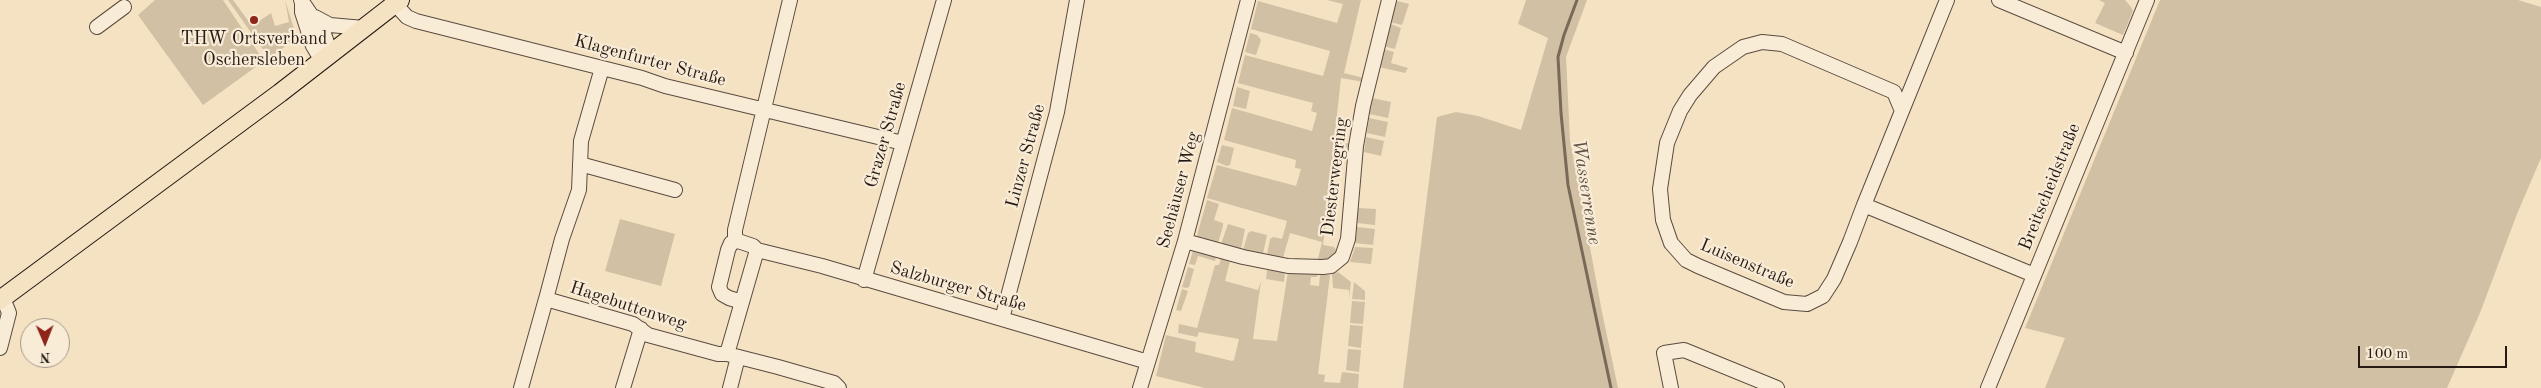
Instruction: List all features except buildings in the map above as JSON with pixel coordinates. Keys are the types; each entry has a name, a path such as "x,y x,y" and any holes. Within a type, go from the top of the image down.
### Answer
{"main road":[{"path":"1,299 327,58 397,2"}],"street":[{"path":"742,302 722,294 719,287 728,250 731,243 738,241 735,236 735,230 790,0"},
{"name":"Grazer Straße","path":"864,280 944,0"},
{"name":"Linzer Straße","path":"1002,319 1057,112 1077,0"},
{"name":"Seehäuser Weg","path":"1140,388 1185,241 1248,0"},
{"name":"Diesterwegring","path":"1185,241 1243,257 1288,266 1331,266 1342,257 1348,240 1356,146 1363,106 1389,0"},
{"name":"Luisenstraße","path":"1902,110 1894,92 1882,85 1782,44 1762,42 1742,47 1714,67 1690,94 1680,111 1667,143 1661,176 1661,203 1666,231 1678,252 1698,266 1784,302 1807,304 1823,296 1834,278 1947,0"},
{"path":"1999,0 2126,53"},
{"name":"Breitscheidstraße","path":"1988,388 2147,0"},
{"path":"97,27 125,2"},
{"name":"Klagenfurter Straße","path":"397,2 407,17 416,21 602,68 665,86 764,108 903,143"},
{"path":"327,58 313,46 302,12 305,6 330,25 364,28"},
{"name":"Hagebuttenweg","path":"602,68 581,141 578,190 546,299 633,324 648,335 834,384 839,388"},
{"path":"580,164 675,190"},
{"path":"1864,205 2034,275"},
{"name":"Salzburger Straße","path":"738,241 753,246 758,250 822,266 864,280 1148,362"},
{"path":"730,388 732,356 742,302 758,250"},
{"path":"0,348 9,313 1,299"},
{"path":"521,388 546,299"},
{"path":"623,388 640,329"},
{"path":"1671,388 1664,353 1684,350 1777,388"}],"shaded area":[{"path":"155,0 223,0 264,61 203,105 138,15"},
{"path":"228,0 233,0 252,26 271,13 275,26 289,22 285,0 297,38 269,58"},
{"path":"1327,0 1361,0 1344,73 1364,78 1364,82 1341,78 1334,142 1353,144 1352,148 1335,146 1326,204 1328,205 1323,245 1334,247 1338,253 1330,259 1317,263 1322,242 1290,233 1283,258 1267,255 1270,239 1273,237 1282,239 1287,221 1207,198 1217,165 1296,186 1301,169 1295,168 1296,160 1224,140 1232,108 1312,131 1317,113 1311,111 1313,103 1238,83 1245,55 1323,76 1330,51 1251,29 1258,1 1337,23 1343,4"},
{"path":"1526,0 1587,0 1566,57 1570,140 1618,388 1403,388 1437,117 1456,112 1478,116 1521,130 1548,38 1518,24"},
{"path":"2099,0 2125,0 2131,7 2133,11 2123,35 2095,23 2105,3"},
{"path":"2160,0 2518,0 2541,7 2541,158 2517,214 2480,313 2447,388 2045,388 2065,338 2025,328"},
{"path":"1397,1 1409,4 1402,25 1390,22"},
{"path":"1390,24 1401,28 1395,49 1383,46"},
{"path":"1250,33 1257,35 1261,40 1256,55 1245,52"},
{"path":"1383,49 1394,52 1391,63 1408,68 1405,73 1379,67"},
{"path":"1237,87 1250,91 1246,109 1233,106"},
{"path":"1372,98 1391,102 1388,118 1369,114"},
{"path":"1369,118 1388,122 1385,137 1367,133"},
{"path":"1366,137 1384,141 1381,156 1364,152"},
{"path":"1222,145 1234,148 1230,165 1227,166 1217,162"},
{"path":"1207,200 1219,204 1214,220 1223,223 1218,243 1199,238 1197,235"},
{"path":"1358,208 1376,209 1375,225 1357,223"},
{"path":"620,219 675,234 661,286 605,271"},
{"path":"1228,224 1245,229 1241,249 1221,244"},
{"path":"1357,227 1375,229 1373,245 1355,243"},
{"path":"1251,231 1267,235 1263,254 1243,250 1248,233"},
{"path":"1355,247 1373,248 1371,264 1350,262"},
{"path":"1193,251 1216,257 1215,261 1198,256 1195,265 1189,264"},
{"path":"1221,258 1230,261 1225,281 1258,290 1261,281 1253,339 1277,341 1288,272 1318,274 1317,277 1311,277 1310,285 1319,286 1320,275 1330,275 1318,374 1325,375 1324,382 1340,383 1342,372 1359,374 1358,388 1205,388 1156,376 1166,335 1196,342 1195,352 1234,360 1239,339 1199,332 1197,337 1178,333 1179,324 1197,328 1215,265 1219,265"},
{"path":"1188,267 1194,269 1189,287 1186,288 1182,287"},
{"path":"1267,270 1285,272 1284,282 1266,279"},
{"path":"1338,272 1351,282 1349,298 1349,290 1333,288 1332,274"},
{"path":"1354,282 1365,291 1365,300 1352,299"},
{"path":"1182,289 1188,291 1181,311 1176,310"},
{"path":"1352,301 1365,302 1363,324 1350,323"},
{"path":"1350,325 1363,326 1361,348 1348,346"},
{"path":"1348,349 1361,350 1359,372 1346,370"}],"waterway":[{"name":"Wasserrenne","path":"1577,0 1558,57 1561,113 1568,185 1611,388"}],"place":[{"name":"THW Ortsverband Oschersleben","path":"254,20"}]}
